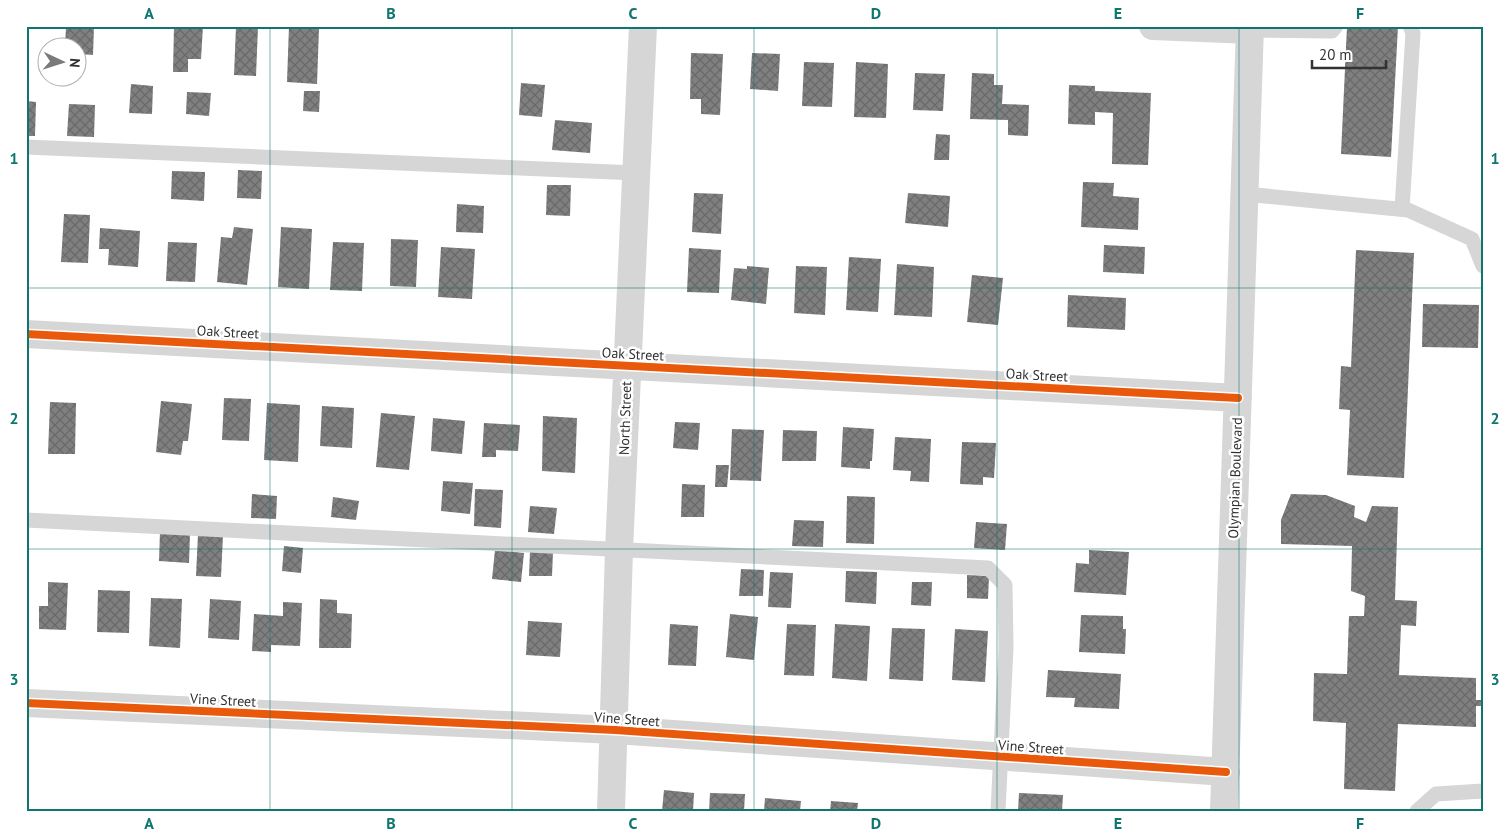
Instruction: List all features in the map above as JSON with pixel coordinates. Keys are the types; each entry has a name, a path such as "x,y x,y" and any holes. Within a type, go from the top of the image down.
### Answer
{"street":[{"name":"North Street","path":"611,811 615,730 619,550 644,26"},
{"path":"1153,26 1250,28"},
{"name":"Olympian Boulevard","path":"1224,811 1250,28"},
{"name":"Oak Street","path":"26,334 1238,398"},
{"name":"Vine Street","path":"26,703 615,730 1226,772"}],"lane":[{"path":"1250,28 1332,31 1336,26"},
{"path":"1402,209 1413,33 1410,26"},
{"path":"26,148 636,173"},
{"path":"1245,194 1408,210 1472,239 1483,266"},
{"path":"26,520 988,568 1005,585 1006,648 998,811"},
{"path":"1417,811 1436,794 1483,791"}],"building":[{"path":"66,26 94,26 93,55 88,55 88,38 65,38"},
{"path":"174,26 203,26 201,59 188,59 188,72 173,72"},
{"path":"236,26 258,27 256,76 234,75"},
{"path":"289,26 319,28 317,84 287,82"},
{"path":"1347,26 1398,26 1391,157 1341,154"},
{"path":"691,53 723,54 720,115 701,114 701,99 690,99"},
{"path":"752,53 780,54 778,91 750,89"},
{"path":"804,62 834,63 832,107 802,106"},
{"path":"856,62 888,64 886,118 854,117"},
{"path":"915,73 945,74 943,111 913,110"},
{"path":"972,73 994,74 994,85 1003,85 1002,104 1029,105 1028,136 1008,135 1008,120 970,119"},
{"path":"521,83 545,85 542,117 519,115"},
{"path":"131,84 153,86 152,114 129,113"},
{"path":"1069,85 1095,86 1095,91 1151,93 1148,165 1112,164 1113,113 1095,112 1095,125 1068,124"},
{"path":"304,91 320,91 319,112 303,111"},
{"path":"187,92 211,93 209,116 186,114"},
{"path":"26,101 36,102 35,136 26,136"},
{"path":"69,104 95,105 94,137 67,136"},
{"path":"555,120 592,123 590,153 552,150"},
{"path":"936,134 950,135 949,160 934,160"},
{"path":"238,170 262,171 261,199 237,198"},
{"path":"172,171 205,172 204,201 171,199"},
{"path":"1083,182 1114,183 1113,196 1139,198 1138,230 1081,227"},
{"path":"547,185 571,185 570,216 546,215"},
{"path":"694,193 723,194 721,234 692,232"},
{"path":"908,193 950,196 948,227 905,223"},
{"path":"457,204 484,206 483,233 456,232"},
{"path":"64,214 90,215 88,263 61,262"},
{"path":"234,227 253,229 247,285 217,282 221,237 232,238"},
{"path":"281,227 312,229 309,289 278,287"},
{"path":"100,228 140,231 138,267 108,265 109,249 99,249"},
{"path":"391,239 418,240 416,287 390,286"},
{"path":"168,242 197,243 195,282 166,281"},
{"path":"333,242 364,243 362,291 330,290"},
{"path":"1104,245 1145,247 1144,274 1103,272"},
{"path":"441,247 475,249 472,299 438,297"},
{"path":"689,248 721,250 719,293 687,292"},
{"path":"1356,250 1414,253 1404,478 1347,475 1350,410 1339,409 1341,366 1351,367"},
{"path":"849,257 881,259 878,312 846,310"},
{"path":"897,264 934,267 932,317 894,315"},
{"path":"747,266 769,268 766,304 731,300 734,268 747,269"},
{"path":"796,266 827,267 825,315 794,313"},
{"path":"972,275 1003,278 998,325 967,322"},
{"path":"1068,295 1126,298 1125,330 1067,327"},
{"path":"1423,304 1479,305 1478,348 1422,347"},
{"path":"224,398 251,399 249,441 222,440"},
{"path":"161,401 192,404 188,441 183,441 181,455 156,452"},
{"path":"50,402 76,403 75,454 48,454"},
{"path":"267,403 300,405 298,462 264,460"},
{"path":"322,406 354,408 352,448 320,446"},
{"path":"381,413 415,416 409,470 376,467"},
{"path":"543,416 577,418 575,473 542,471"},
{"path":"433,418 465,421 462,454 431,451"},
{"path":"675,422 700,423 698,450 673,448"},
{"path":"484,423 520,425 518,451 496,450 496,457 482,457"},
{"path":"843,427 874,429 870,469 841,467"},
{"path":"732,429 764,430 761,481 730,480"},
{"path":"783,430 817,431 816,461 782,461"},
{"path":"895,437 931,439 929,482 910,481 911,471 893,470"},
{"path":"962,442 996,443 994,478 983,477 983,485 960,484"},
{"path":"716,465 729,465 727,487 715,487"},
{"path":"443,481 473,483 470,514 441,511"},
{"path":"682,484 705,485 704,517 681,517"},
{"path":"475,489 503,490 501,528 474,526"},
{"path":"252,494 277,496 276,519 251,518"},
{"path":"1291,494 1326,495 1355,506 1354,517 1366,522 1372,506 1398,507 1395,600 1417,601 1416,626 1401,625 1399,675 1476,678 1476,700 1483,700 1483,706 1476,706 1476,727 1398,724 1395,791 1344,789 1346,723 1313,721 1314,673 1347,674 1349,616 1364,616 1365,596 1351,591 1352,546 1281,544 1281,520"},
{"path":"847,496 875,497 874,544 846,543"},
{"path":"333,497 359,501 356,520 331,517"},
{"path":"530,506 557,508 554,534 528,532"},
{"path":"794,520 824,521 823,547 792,546"},
{"path":"976,522 1007,524 1005,550 974,548"},
{"path":"160,531 190,533 189,563 159,561"},
{"path":"198,534 223,535 221,577 196,576"},
{"path":"284,546 303,548 301,573 282,571"},
{"path":"495,550 524,553 521,582 492,579"},
{"path":"1089,550 1129,552 1126,595 1074,592 1076,563 1089,564"},
{"path":"530,551 553,552 552,576 529,576"},
{"path":"741,569 764,570 763,596 739,596"},
{"path":"846,571 877,572 876,604 845,602"},
{"path":"770,572 793,573 791,608 768,607"},
{"path":"967,575 989,576 988,599 967,598"},
{"path":"48,582 68,583 66,630 39,629 39,606 48,606"},
{"path":"912,582 932,582 931,606 911,605"},
{"path":"98,590 130,591 129,633 97,632"},
{"path":"151,598 182,599 180,648 149,646"},
{"path":"210,599 241,601 239,640 208,638"},
{"path":"320,599 337,600 337,613 352,614 351,648 319,648"},
{"path":"283,602 302,603 300,646 271,645 271,652 252,651 254,614 283,616"},
{"path":"730,614 758,617 754,660 726,657"},
{"path":"1081,615 1123,616 1123,629 1126,629 1125,654 1079,652"},
{"path":"528,621 562,623 560,657 526,655"},
{"path":"670,624 698,626 696,666 668,665"},
{"path":"787,624 816,625 814,676 784,675"},
{"path":"835,624 870,626 867,681 832,678"},
{"path":"892,628 925,629 923,681 889,679"},
{"path":"955,629 988,631 985,682 952,680"},
{"path":"1048,670 1121,674 1119,709 1074,707 1075,698 1046,697"},
{"path":"664,790 694,793 693,811 662,811"},
{"path":"710,793 745,794 744,811 709,811"},
{"path":"1019,793 1063,795 1062,811 1018,811"},
{"path":"765,798 801,801 800,811 764,811"},
{"path":"831,801 858,803 857,811 830,811"}],"cycle path":[{"path":"26,334 1238,398"},
{"path":"26,703 615,730 1226,772"}]}
